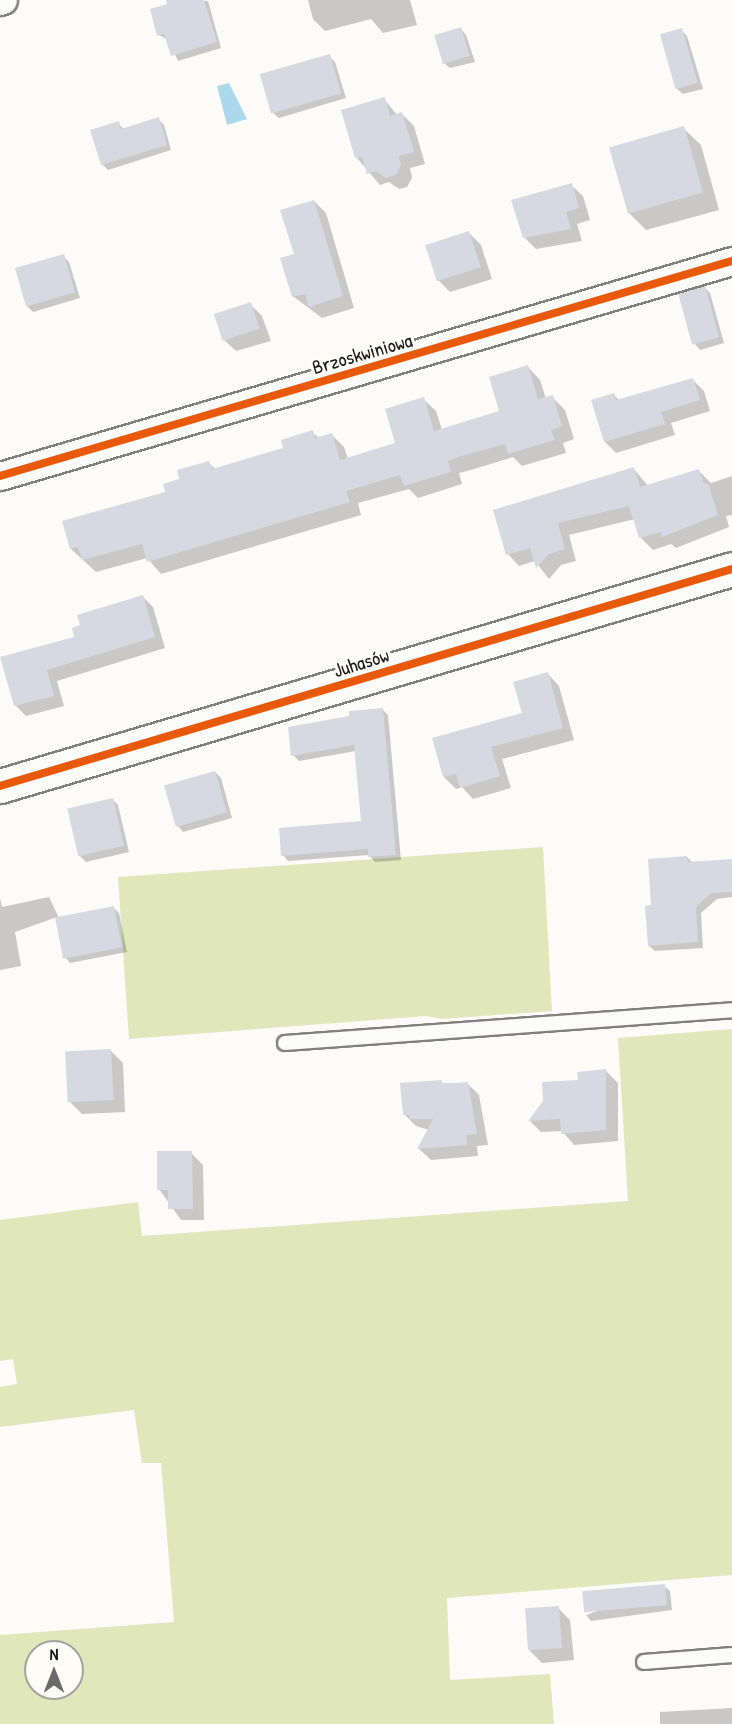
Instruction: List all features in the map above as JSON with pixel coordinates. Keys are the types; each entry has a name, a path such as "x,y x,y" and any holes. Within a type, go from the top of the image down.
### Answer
{"street":[{"name":"Brzoskwiniowa","path":"0,476 732,261"},
{"name":"Juhasów","path":"0,786 732,569"}],"lane":[{"path":"285,1043 732,1010"},
{"path":"644,1662 732,1655"}],"green space":[{"path":"543,847 552,1011 442,1019 426,1016 129,1039 118,877"},
{"path":"732,1029 732,1575 447,1598 450,1680 550,1674 554,1724 0,1724 0,1635 174,1622 161,1463 142,1463 134,1410 0,1427 0,1387 17,1384 13,1359 0,1361 0,1220 138,1202 142,1236 628,1201 618,1038"}],"water":[{"path":"229,83 247,119 227,125 217,86"}],"building":[{"path":"166,0 204,0 217,42 171,56 164,34 157,36 150,9 167,4"},
{"path":"461,27 470,56 443,64 434,35"},
{"path":"682,28 698,83 676,89 660,34"},
{"path":"330,54 341,93 271,114 260,74"},
{"path":"385,97 390,116 402,112 414,152 399,156 401,165 396,175 386,178 376,171 367,174 362,157 355,158 341,110"},
{"path":"159,117 167,145 101,165 90,130 119,121 121,129"},
{"path":"684,126 703,192 628,214 609,147"},
{"path":"572,183 579,208 566,212 571,229 523,238 511,200"},
{"path":"314,200 343,296 309,307 305,294 292,297 280,258 294,254 280,210"},
{"path":"469,231 481,267 437,281 425,245"},
{"path":"64,254 75,292 26,307 15,268"},
{"path":"705,285 719,337 692,344 678,292"},
{"path":"251,302 260,329 223,341 214,314"},
{"path":"528,365 538,399 553,395 562,426 551,430 555,440 508,454 505,444 458,457 448,461 451,472 404,486 400,475 346,491 350,502 147,562 142,544 82,560 78,547 70,549 62,521 165,492 163,484 179,479 177,470 209,461 212,469 283,448 281,440 313,430 315,438 332,433 340,460 395,443 385,409 404,403 424,397 434,431 499,411 489,377"},
{"path":"693,378 700,400 661,412 665,424 604,442 591,400 614,393 616,400"},
{"path":"634,467 640,487 699,469 704,484 708,483 718,515 662,537 661,532 639,538 629,506 558,523 565,549 549,554 536,568 530,548 506,555 493,510"},
{"path":"143,595 155,637 47,670 54,696 14,706 0,657 74,637 72,628 80,625 77,615"},
{"path":"548,672 563,728 491,747 500,776 460,788 456,774 443,777 432,738 522,713 513,682"},
{"path":"383,708 396,855 368,857 368,849 281,856 279,828 361,821 354,745 291,756 288,727 349,716 349,711"},
{"path":"215,771 227,812 176,827 164,786"},
{"path":"113,798 124,846 78,856 67,809"},
{"path":"687,856 688,862 732,859 732,892 711,893 696,907 698,942 648,946 645,906 651,905 648,859"},
{"path":"114,906 122,947 63,959 55,917"},
{"path":"111,1049 114,1100 68,1102 65,1051"},
{"path":"606,1069 606,1130 561,1134 560,1119 528,1121 543,1101 542,1082 578,1080 577,1072"},
{"path":"442,1080 442,1084 468,1082 477,1134 466,1135 467,1145 417,1149 433,1119 410,1119 409,1115 403,1115 400,1083"},
{"path":"157,1151 192,1151 193,1209 168,1209 168,1190 157,1190"},
{"path":"665,1584 667,1605 584,1612 582,1591"},
{"path":"559,1606 562,1648 528,1650 525,1608"}],"cycle path":[{"path":"0,476 732,261"},
{"path":"0,786 732,569"}]}
